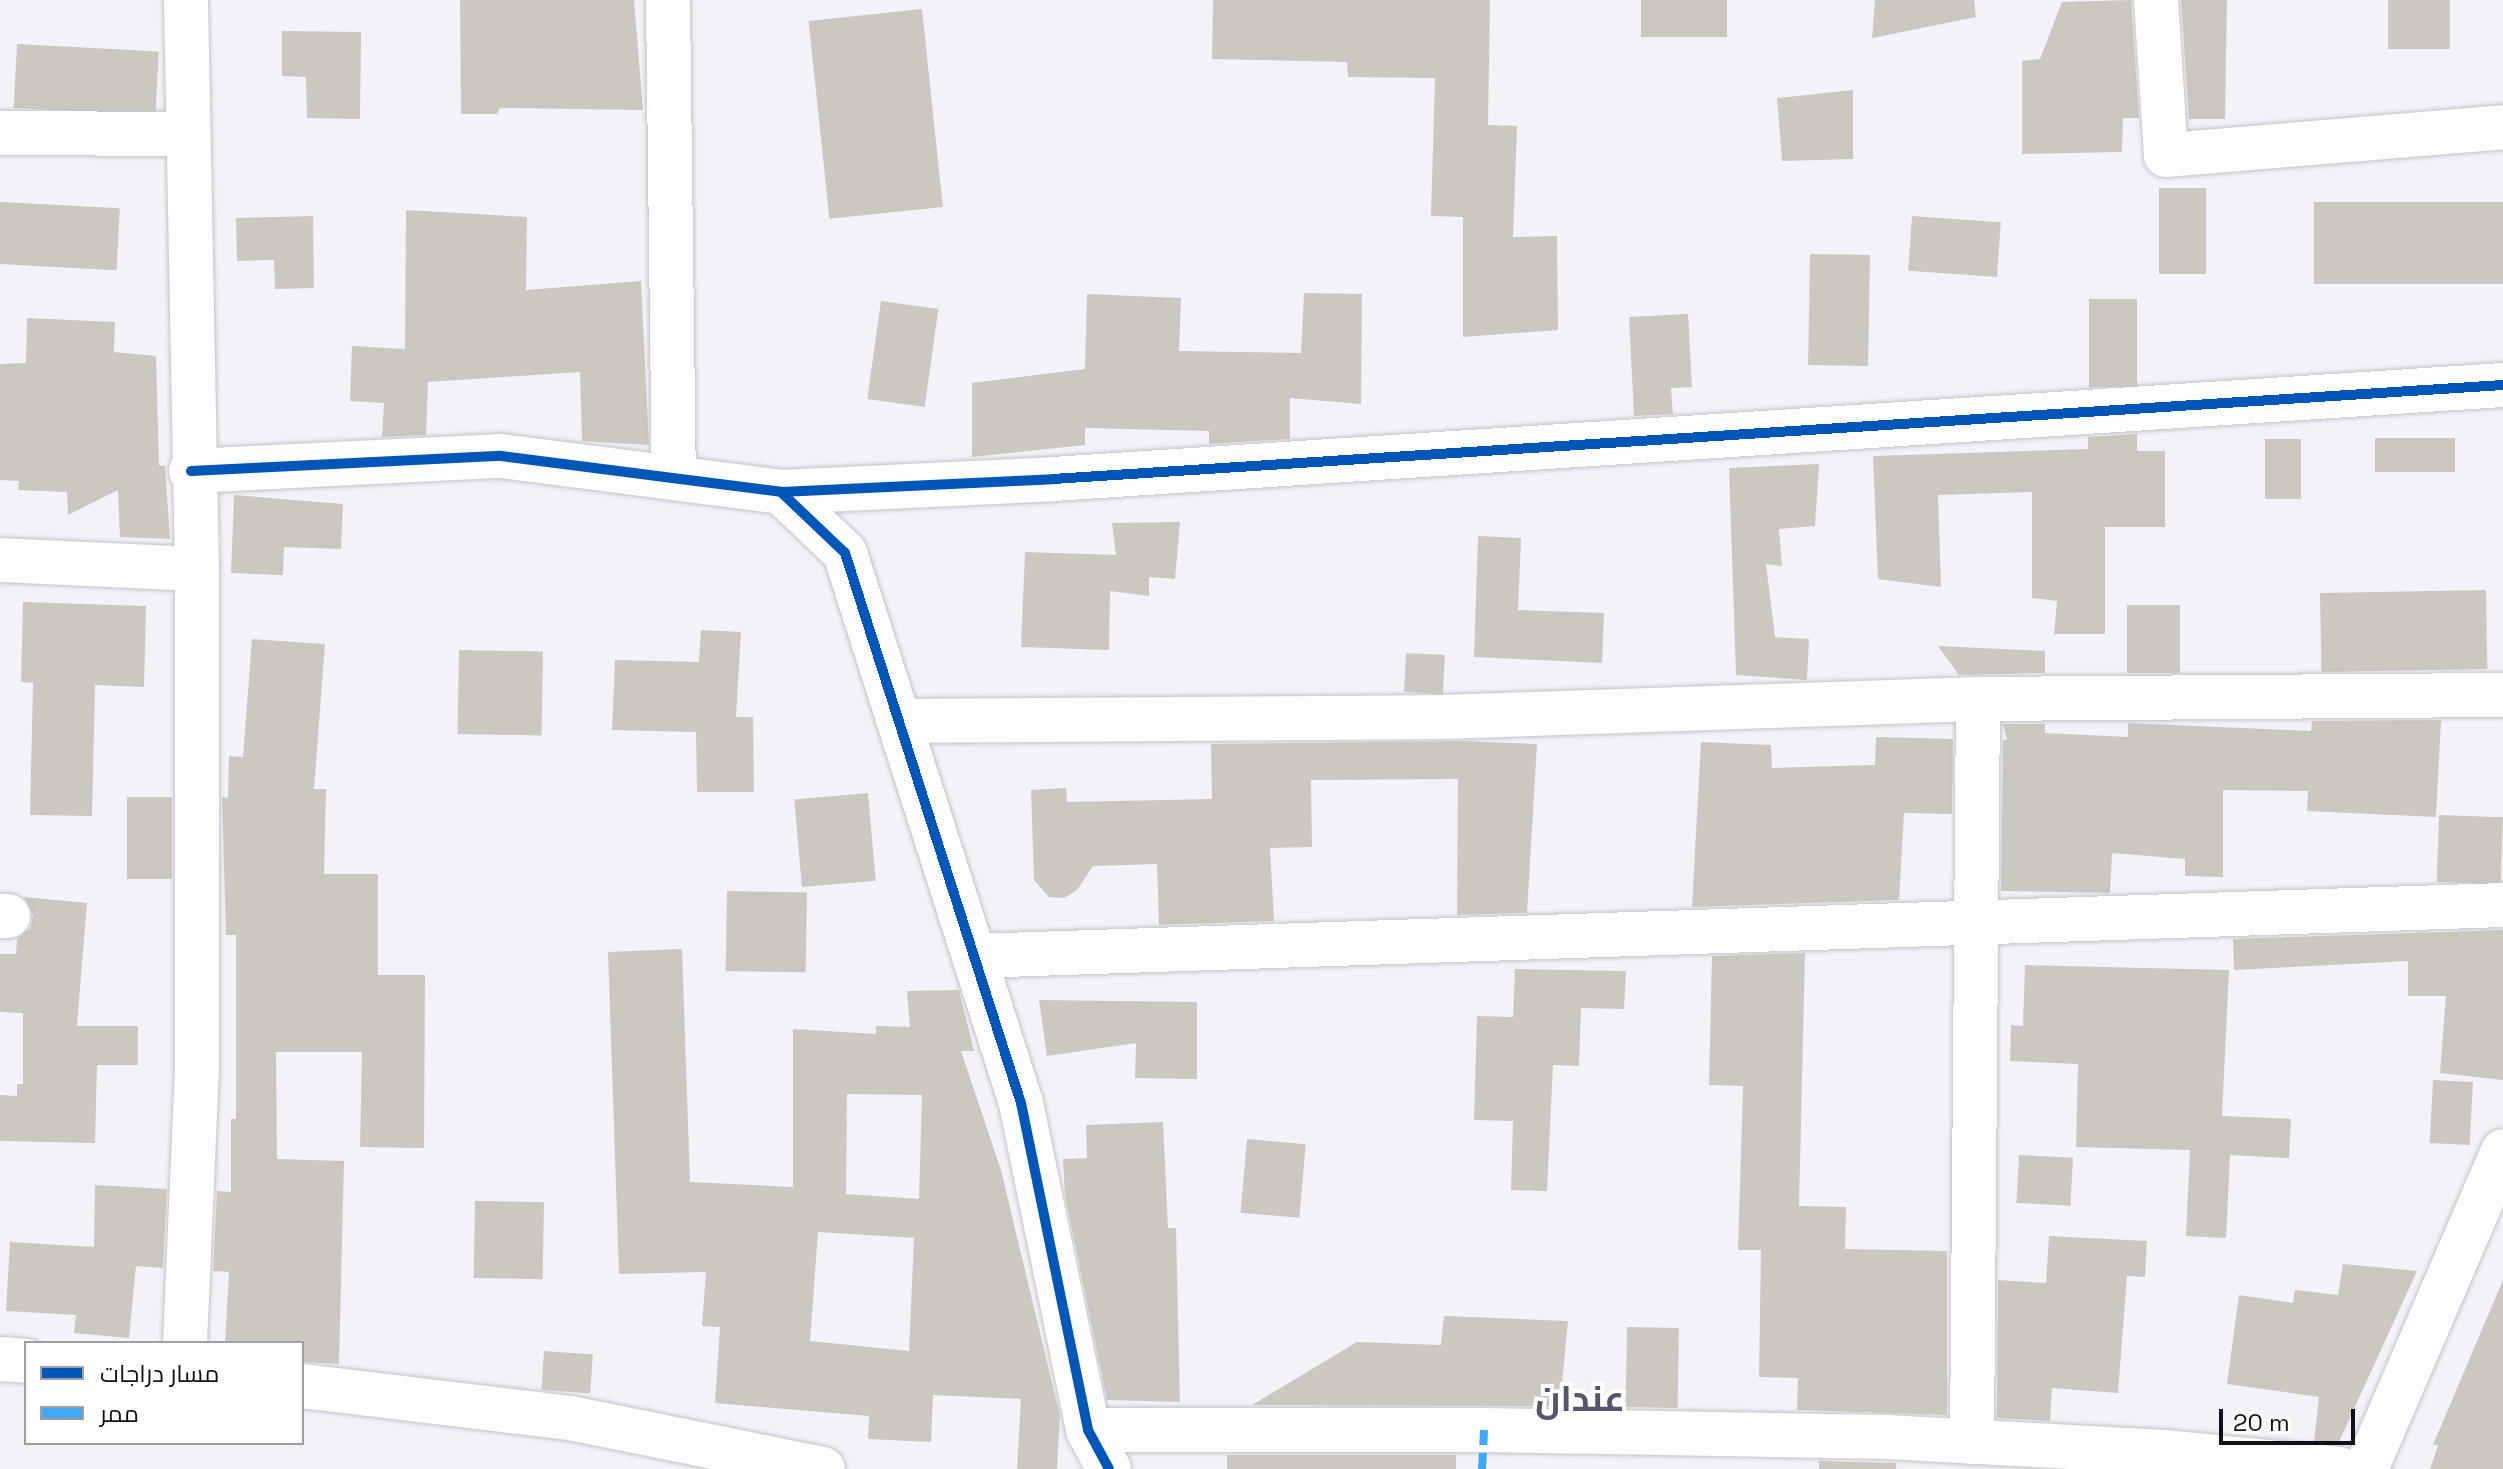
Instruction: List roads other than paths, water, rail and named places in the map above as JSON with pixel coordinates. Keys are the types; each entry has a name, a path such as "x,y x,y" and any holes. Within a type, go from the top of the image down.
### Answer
{"street":[{"path":"185,1341 197,1072 197,569 191,471 186,0"},
{"path":"668,0 674,478"},
{"path":"2156,0 2166,155 2503,127"},
{"path":"0,133 187,134"},
{"path":"191,471 501,456 781,492 1053,479 2503,385"},
{"path":"781,492 845,553 1021,1103 1088,1430 1109,1469"},
{"path":"0,560 197,569"},
{"path":"899,721 1441,717 1978,699 2503,695"},
{"path":"1972,1442 1978,699"},
{"path":"974,956 2503,905"},
{"path":"2366,1469 2503,1151"},
{"path":"0,1359 24,1361"},
{"path":"304,1386 570,1418 823,1469"},
{"path":"1088,1430 1484,1430 1972,1442 2164,1452 2339,1469"}],"district":[{"name":"عندان","path":"1580,1400"}]}
